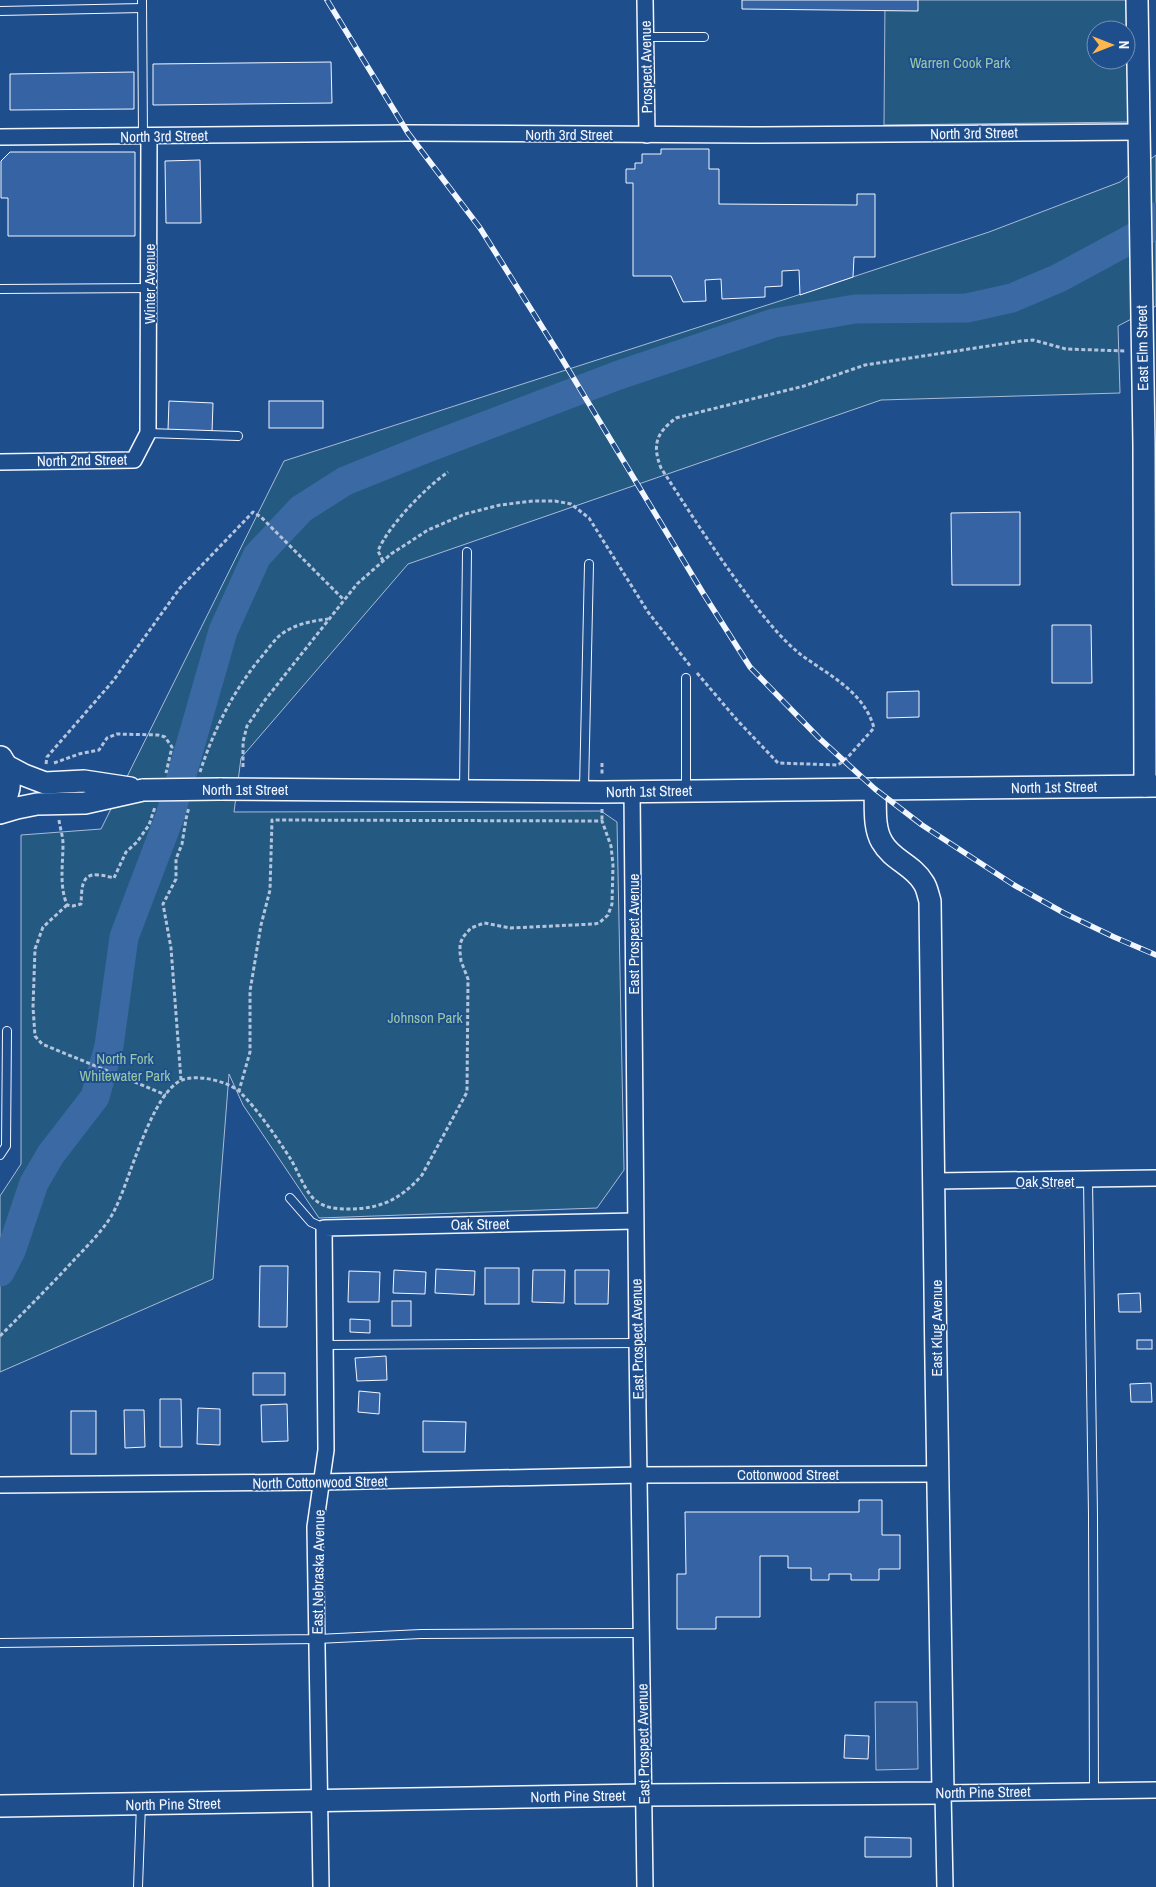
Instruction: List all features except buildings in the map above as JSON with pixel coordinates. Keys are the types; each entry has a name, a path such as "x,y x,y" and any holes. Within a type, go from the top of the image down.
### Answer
{"street":[{"name":"Prospect Avenue","path":"645,0 647,135"},
{"name":"East Elm Street","path":"1137,0 1140,255 1146,335 1150,445 1148,658 1150,786"},
{"name":"North 3rd Street","path":"0,136 408,133 647,135 1138,132"},
{"name":"Winter Avenue","path":"146,136 150,288 148,433"},
{"name":"North 2nd Street","path":"0,462 134,460 148,433"},
{"name":"North 1st Street","path":"2,758 40,782 84,781 143,790 279,788 464,792 632,792 1150,786"},
{"path":"0,807 5,802 10,778 2,758"},
{"name":"East Klug Avenue","path":"875,789 876,819 881,841 891,854 915,872 925,884 930,900 935,1181 936,1474 945,1887"},
{"name":"North 1st Street","path":"0,813 37,804 85,803 143,790"},
{"name":"East Prospect Avenue","path":"632,792 637,1343 645,1887"},
{"name":"Oak Street","path":"935,1181 1156,1178"},
{"name":"Oak Street","path":"324,1228 636,1221"},
{"name":"East Nebraska Avenue","path":"321,1887 315,1527 326,1450 324,1228"},
{"name":"Cottonwood Street","path":"640,1475 936,1474"},
{"name":"North Cottonwood Street","path":"0,1485 321,1482 640,1475"},
{"name":"North Pine Street","path":"0,1806 644,1795 1156,1790"}],"lane":[{"path":"0,11 142,4 146,136"},
{"path":"646,38 704,37"},
{"path":"0,289 150,288"},
{"path":"148,433 238,436"},
{"path":"464,792 467,552"},
{"path":"584,792 589,564"},
{"path":"686,678 686,791"},
{"path":"0,1155 6,1146 6,1031"},
{"path":"1088,1180 1093,1515 1094,1790"},
{"path":"290,1198 311,1222 324,1228"},
{"path":"325,1345 637,1343"},
{"path":"0,1643 317,1640 421,1634 641,1633"},
{"path":"138,1887 141,1804"}],"path":[{"path":"243,767 243,742 247,726 265,700 357,584 391,554 428,530 465,514 500,505 533,501 555,501 571,504 589,518 648,612 679,654 778,763 838,765 847,758 874,728 870,714 845,685 798,652 776,630 721,560 661,468 656,456 656,443 666,426 676,418 804,386 865,366 884,362 1027,340 1034,340 1066,349 1146,335"},
{"path":"383,561 378,551 391,526 437,479 448,472"},
{"path":"40,782 46,768 47,757 113,681 180,588 253,512 344,600"},
{"path":"199,776 223,713 242,681 256,663 279,636 295,627 312,621 328,619"},
{"path":"182,1080 171,948 163,904 176,879 176,859 182,844 191,802"},
{"path":"0,1336 97,1235 116,1207 131,1165 157,1107 171,1089 182,1080 205,1078 228,1083 239,1091 289,1157 312,1198 322,1204 336,1209 367,1209 388,1202 406,1190 422,1176 467,1092 468,979 461,961 460,952 463,938 471,928 484,923 517,928 594,924 604,920 612,909 613,865 611,846 602,821 272,820 270,890 261,925 250,991 250,1052 239,1091"},
{"path":"68,905 42,927 35,949 33,1007 35,1036 42,1044 166,1095"}],"green space":[{"name":"Warren Cook Park","path":"885,0 1130,0 1130,20 1086,20 1086,70 1131,70 1132,122 884,125"},
{"name":"North Fork Whitewater Park","path":"1156,155 1156,306 1118,326 1120,393 881,400 408,564 241,758 234,812 601,811 617,822 624,1170 597,1208 319,1218 243,1105 229,1074 213,1279 0,1372 0,1196 21,1164 21,835 101,829 284,461 989,232 1120,182"}],"shaded area":[{"path":"875,1702 917,1702 918,1769 876,1770"}],"waterway":[{"path":"0,1272 11,1251 34,1183 51,1154 95,1097 109,1046 124,937 170,816 223,631 257,556 301,509 345,481 422,450 619,375 774,323 855,309 967,308 1012,298 1059,278 1144,232 1156,217"}],"railway":[{"path":"327,0 408,133 480,228 750,667 819,738 875,789 922,825 1014,885 1064,913 1156,955"}],"park label":[{"name":"Johnson Park","path":"425,1017"}]}
